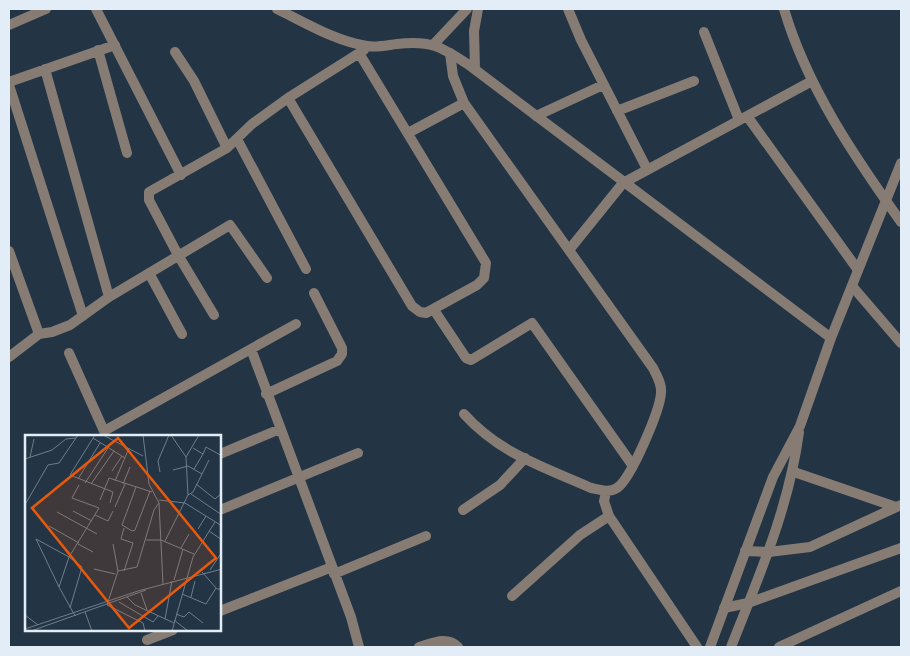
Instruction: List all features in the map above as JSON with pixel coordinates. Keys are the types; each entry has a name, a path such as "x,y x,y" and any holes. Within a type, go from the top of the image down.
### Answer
{"street":[{"path":"9,25 46,9"},
{"path":"96,9 182,175"},
{"path":"277,9 347,42 369,47 415,42 434,44 450,53 475,69 623,183 700,237 831,338"},
{"path":"434,44 467,9"},
{"path":"475,69 474,31 478,9"},
{"path":"568,9 603,85 647,169"},
{"path":"784,9 812,81 822,101 901,222"},
{"path":"704,32 743,118 858,270"},
{"path":"83,316 9,83 115,45"},
{"path":"214,315 178,255 149,200 149,192 227,148 252,124 288,98 369,47"},
{"path":"98,50 127,153"},
{"path":"175,52 194,82 227,148"},
{"path":"288,98 412,306 420,312 434,310 477,285 484,278 486,263 360,53"},
{"path":"450,53 453,76 464,103 653,368 660,384 658,407 633,466 624,481 617,488 606,492 591,488 490,440 464,414"},
{"path":"45,69 109,297"},
{"path":"616,111 694,81"},
{"path":"569,250 623,183 812,81"},
{"path":"536,116 603,85"},
{"path":"408,133 464,103"},
{"path":"237,139 306,269"},
{"path":"710,647 773,476 800,426 831,338 901,163"},
{"path":"9,357 39,334 62,329 109,297 230,225 267,278"},
{"path":"9,251 39,334"},
{"path":"149,273 182,334"},
{"path":"852,286 901,343"},
{"path":"266,394 337,361 342,354 342,348 314,293"},
{"path":"434,310 466,358 470,360 532,323 633,466"},
{"path":"69,353 105,434 296,324"},
{"path":"251,349 266,394 351,617 359,647"},
{"path":"731,647 769,552 794,472 800,426"},
{"path":"221,454 280,429"},
{"path":"221,510 358,453"},
{"path":"463,510 500,485 525,458"},
{"path":"794,472 899,506"},
{"path":"606,492 604,501 610,516 696,647"},
{"path":"745,551 769,552 810,547 899,506"},
{"path":"512,596 580,535 610,516"},
{"path":"221,611 426,536"},
{"path":"724,608 748,603 901,548"},
{"path":"779,647 901,592"},
{"path":"147,640 170,631"},
{"path":"419,647 440,641 450,641 458,647"}]}
